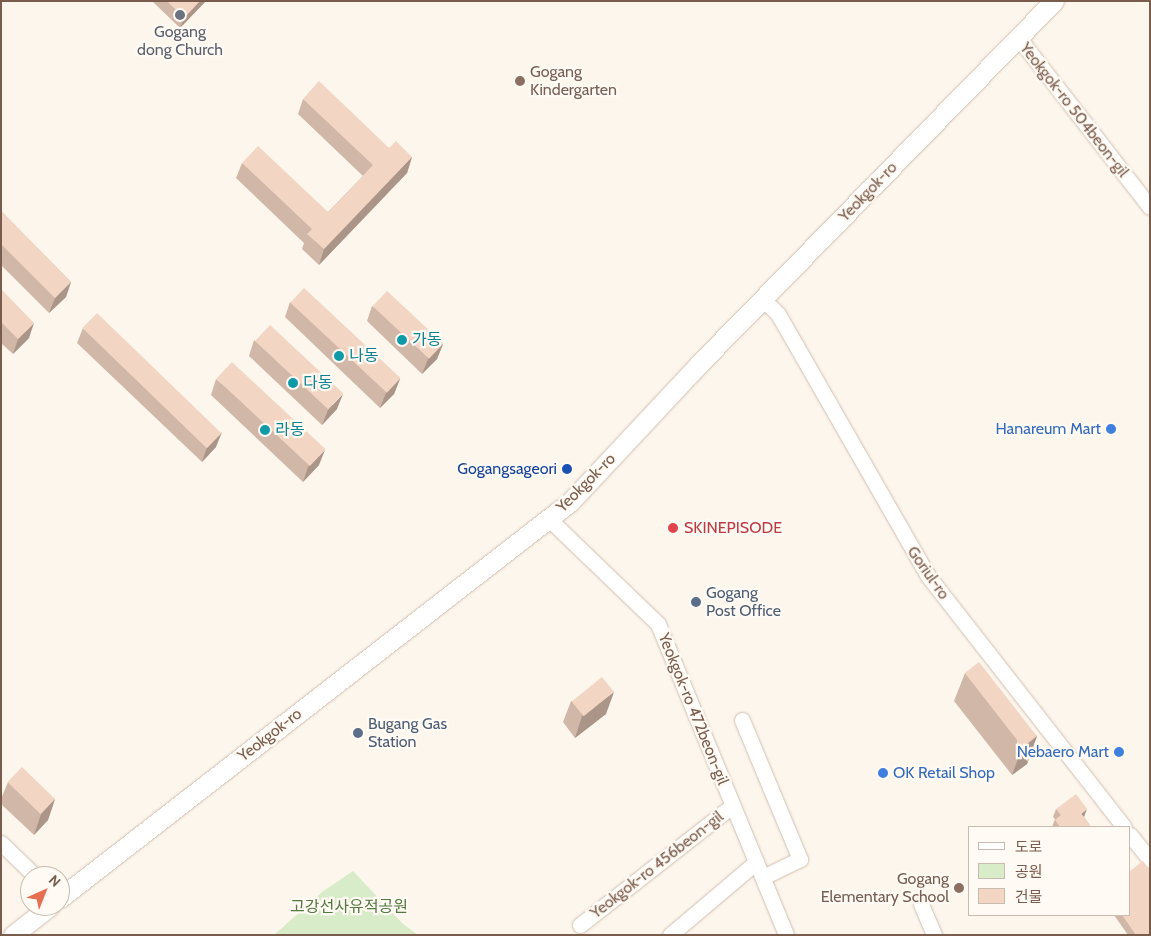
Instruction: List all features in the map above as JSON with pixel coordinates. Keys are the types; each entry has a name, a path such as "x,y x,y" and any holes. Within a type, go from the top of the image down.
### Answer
{"street":[{"name":"Yeokgok-ro","path":"70,890 570,502 763,299 1054,1"},
{"name":"Yeokgok-ro 504beon-gil","path":"1018,37 1150,207"},
{"name":"Goriul-ro","path":"763,299 778,314 928,576 1123,826"},
{"name":"Yeokgok-ro 472beon-gil","path":"549,518 658,624 786,935"},
{"path":"742,720 800,859 763,877"},
{"name":"Yeokgok-ro 456beon-gil","path":"580,925 733,806"},
{"path":"1131,835 1150,860"},
{"path":"1,843 25,866"},
{"path":"670,935 756,862"},
{"path":"921,904 934,935"},
{"path":"13,935 37,916"}],"green space":[{"name":"고강선사유적공원","path":"353,871 402,923 418,935 274,935 322,892"}],"building":[{"path":"167,1 200,1 184,18"},
{"path":"319,81 389,148 396,141 412,157 324,249 307,234 312,229 242,163 258,146 328,212 347,193 373,165 303,99"},
{"path":"1,211 71,282 55,298 1,244"},
{"path":"304,288 401,378 387,393 290,303"},
{"path":"1,289 34,323 18,339 1,322"},
{"path":"387,291 443,344 429,359 373,306"},
{"path":"97,313 221,433 207,448 82,328"},
{"path":"270,325 343,393 328,409 255,341"},
{"path":"232,362 326,449 310,466 216,379"},
{"path":"979,662 1037,736 1023,747 965,673"},
{"path":"602,677 614,692 584,716 572,702"},
{"path":"22,767 55,799 41,814 7,782"},
{"path":"1076,794 1087,809 1081,814 1090,826 1059,826 1055,820 1061,815 1056,809"},
{"path":"1143,861 1150,870 1150,935 1136,935 1123,916 1131,916 1131,870"}],"place":[{"name":"Gogang dong Church","path":"180,15"},
{"name":"Gogang Kindergarten","path":"520,81"},
{"name":"가동","path":"402,340"},
{"name":"나동","path":"339,356"},
{"name":"다동","path":"293,383"},
{"name":"Hanareum Mart","path":"1111,429"},
{"name":"라동","path":"265,430"},
{"name":"Gogangsageori","path":"567,469"},
{"name":"SKINEPISODE","path":"673,528"},
{"name":"Gogang Post Office","path":"696,602"},
{"name":"Bugang Gas Station","path":"358,733"},
{"name":"Nebaero Mart","path":"1119,752"},
{"name":"OK Retail Shop","path":"883,773"},
{"name":"Gogang Elementary School","path":"959,888"}]}
